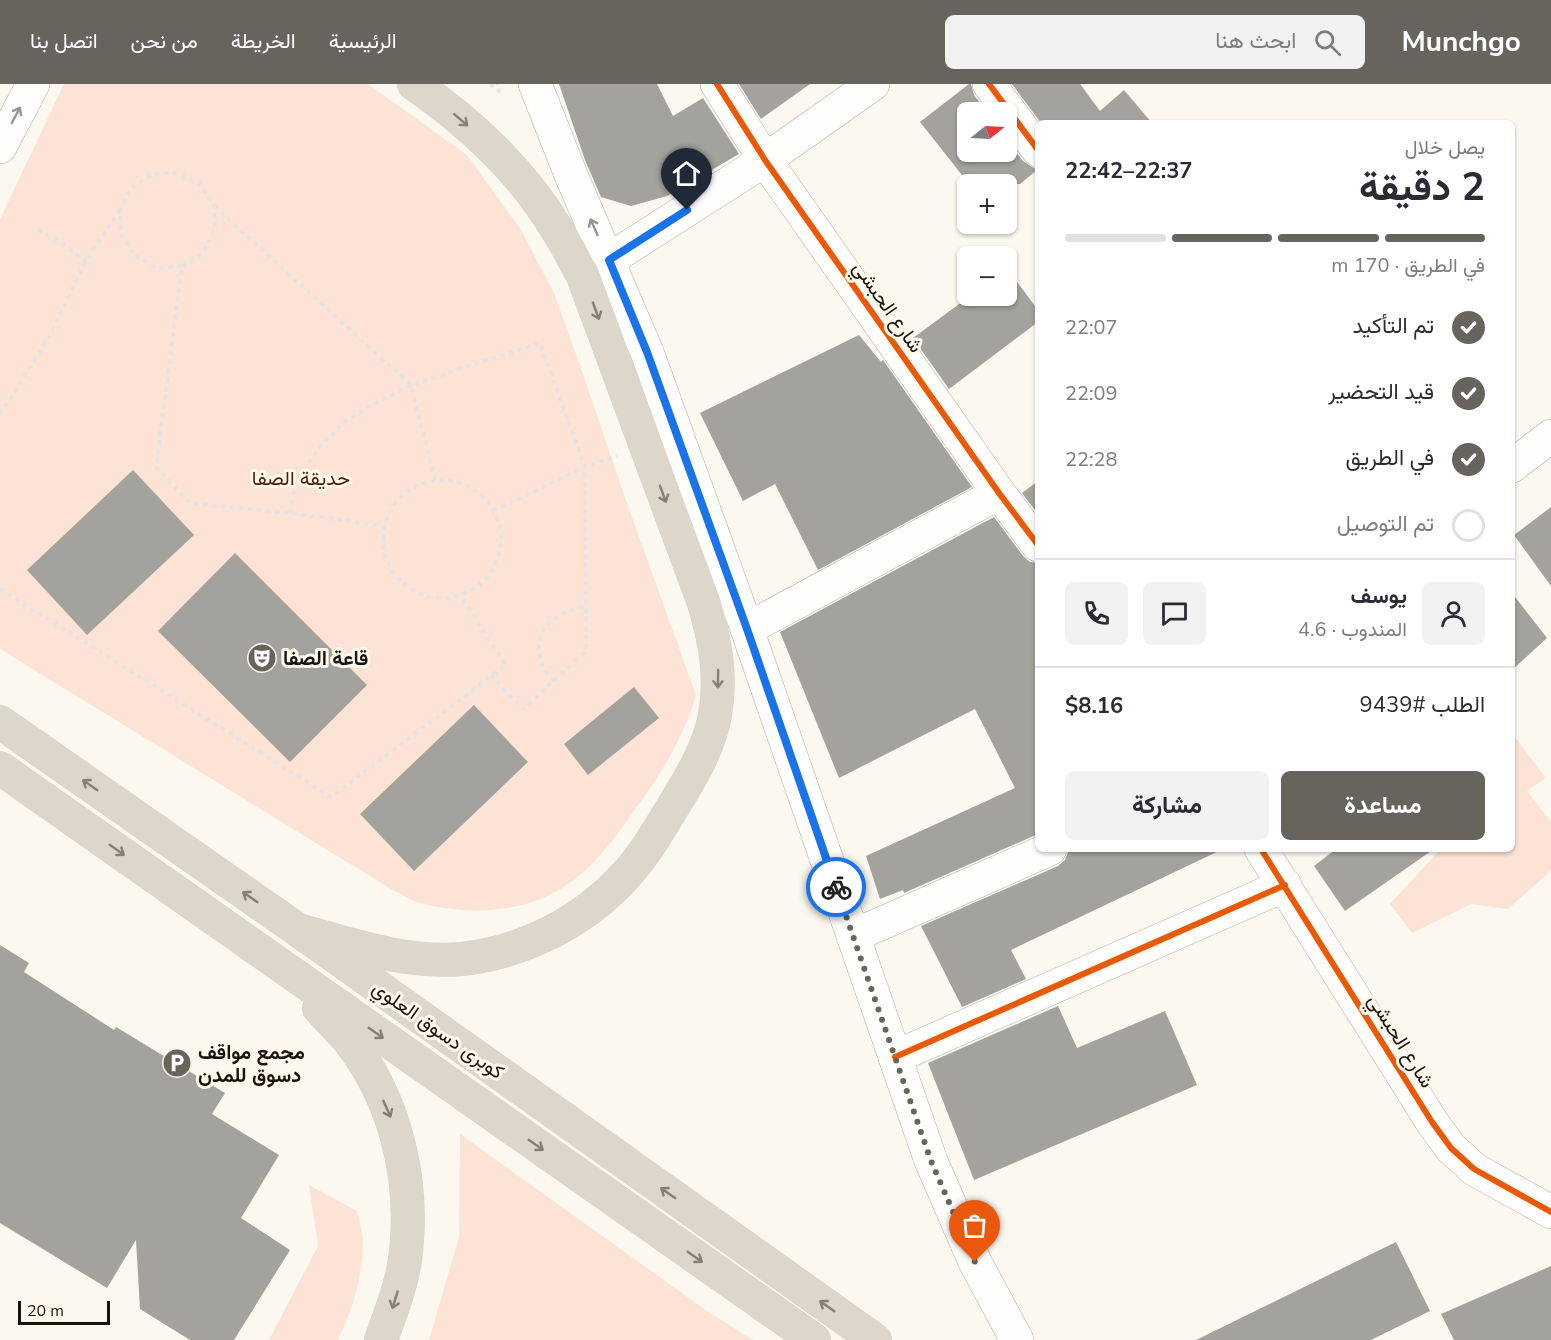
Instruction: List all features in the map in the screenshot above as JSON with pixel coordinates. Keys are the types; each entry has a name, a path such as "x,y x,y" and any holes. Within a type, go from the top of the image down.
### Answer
{"highway":[{"path":"298,930 400,957 431,960 462,959 493,954 551,933 578,917 603,898 644,852 704,752 716,706 719,678 715,640 596,268 555,226 522,180 483,138 439,101 414,84"},
{"name":"كوبرى دسوق العلوي","path":"0,722 298,930 875,1340"},
{"name":"كوبرى دسوق العلوي","path":"0,768 814,1340"},
{"path":"277,963 347,1039 373,1077 392,1118 401,1152 409,1209 406,1254 396,1299 381,1340"}],"street":[{"path":"0,147 33,84"},
{"path":"535,84 571,175 596,268 647,352 747,629 935,1171 975,1262 1017,1340"},
{"name":"شارع الحبشي","path":"717,84 765,160 1035,541"},
{"path":"989,84 1035,146"},
{"path":"596,268 765,160 867,86"},
{"path":"1515,464 1551,436"},
{"path":"747,629 999,493"},
{"path":"854,936 1043,852"},
{"name":"شارع الحبشي","path":"1263,852 1286,885 1432,1122 1451,1148 1474,1169 1551,1212"},
{"path":"895,1057 1286,885"}],"path":[{"path":"490,84 499,91 497,84"},
{"path":"0,415 49,337 86,261 120,210 131,188 152,174 177,172 200,184 214,205 411,385 435,481"},
{"path":"120,210 121,235 135,256 157,268 182,266 203,253 215,230 214,205"},
{"path":"38,230 57,240 86,261"},
{"path":"182,266 156,467 190,503 290,513 383,526"},
{"path":"290,513 297,481 318,449 344,422 371,405 411,385 540,343 585,467 585,651 523,710 491,676"},
{"path":"493,511 593,464"},
{"path":"454,480 482,494 493,511 499,520 501,552 486,580 460,597 429,598 402,584 385,557 383,526 397,499 423,482 454,480"},
{"path":"0,590 331,797 506,665 460,597"},
{"path":"554,681 547,676 542,667 539,640 545,626 558,615 585,606"}],"green space":[{"name":"حديقة الصفا","path":"64,84 368,84 467,155 521,230 554,293 696,695 679,738 648,791 605,850 585,871 562,888 529,903 493,910 456,909 416,902 391,889 0,649 0,219"},
{"path":"1515,737 1546,778 1527,791 1551,822 1551,871 1508,909 1471,904 1412,933 1390,904 1438,852 1515,852"},
{"path":"460,1134 707,1311 753,1340 429,1340 459,1237"},
{"path":"309,1185 357,1211 363,1243 356,1293 338,1340 269,1340 318,1246"}],"building":[{"path":"559,84 657,84 673,116 703,98 739,154 667,196 631,206 601,197 585,160"},
{"path":"739,84 810,84 761,119"},
{"path":"971,84 974,95 979,102 957,102 957,162 1017,162 1017,153 1023,161 1035,169 1035,172 1020,184 1017,184 1017,174 961,174 920,122"},
{"path":"1012,84 1080,84 1100,111 1124,90 1149,120 1039,120"},
{"path":"1017,282 1035,306 1035,324 949,389 913,338 957,306 1017,306"},
{"path":"859,335 881,362 883,360 972,487 818,570 775,484 743,501 700,413"},
{"path":"133,470 194,535 87,635 27,570"},
{"path":"1035,483 1035,510 1022,493"},
{"path":"1551,507 1551,586 1515,536"},
{"path":"994,517 1023,556 1030,562 1035,563 1035,835 904,893 903,890 880,899 866,856 1015,788 975,709 839,778 780,632"},
{"name":"قاعة الصفا","path":"235,553 367,685 290,762 158,631"},
{"path":"1515,597 1547,638 1515,667"},
{"path":"634,687 659,718 588,775 564,744"},
{"path":"474,705 528,762 414,871 360,814"},
{"path":"1068,852 1217,852 1011,950 1026,979 962,1007 921,926 1058,866 1065,860"},
{"path":"1332,852 1430,852 1345,911 1314,866"},
{"path":"0,945 29,963 24,972 114,1030 116,1027 225,1093 212,1114 279,1155 241,1218 290,1250 234,1340 190,1340 140,1309 136,1240 107,1288 0,1223"},
{"path":"1058,1006 1077,1048 1165,1011 1197,1085 974,1180 928,1063"},
{"path":"1396,1242 1430,1311 1371,1340 1196,1340"},
{"path":"1551,1266 1551,1340 1454,1340 1441,1314"}],"cycle path":[{"path":"717,84 765,160 1035,541"},
{"path":"989,84 1035,146"},
{"path":"1263,852 1432,1122 1451,1148 1474,1169 1551,1212"},
{"path":"895,1057 1285,885"}],"way so far":[{"path":"836,887 931,1161 975,1262"}],"place":[{"name":"قاعة الصفا","path":"262,658"},
{"name":"مجمع مواقف دسوق للمدن","path":"177,1063"}],"route":[{"path":"687,210 609,260 647,352 747,629 836,887"}]}
